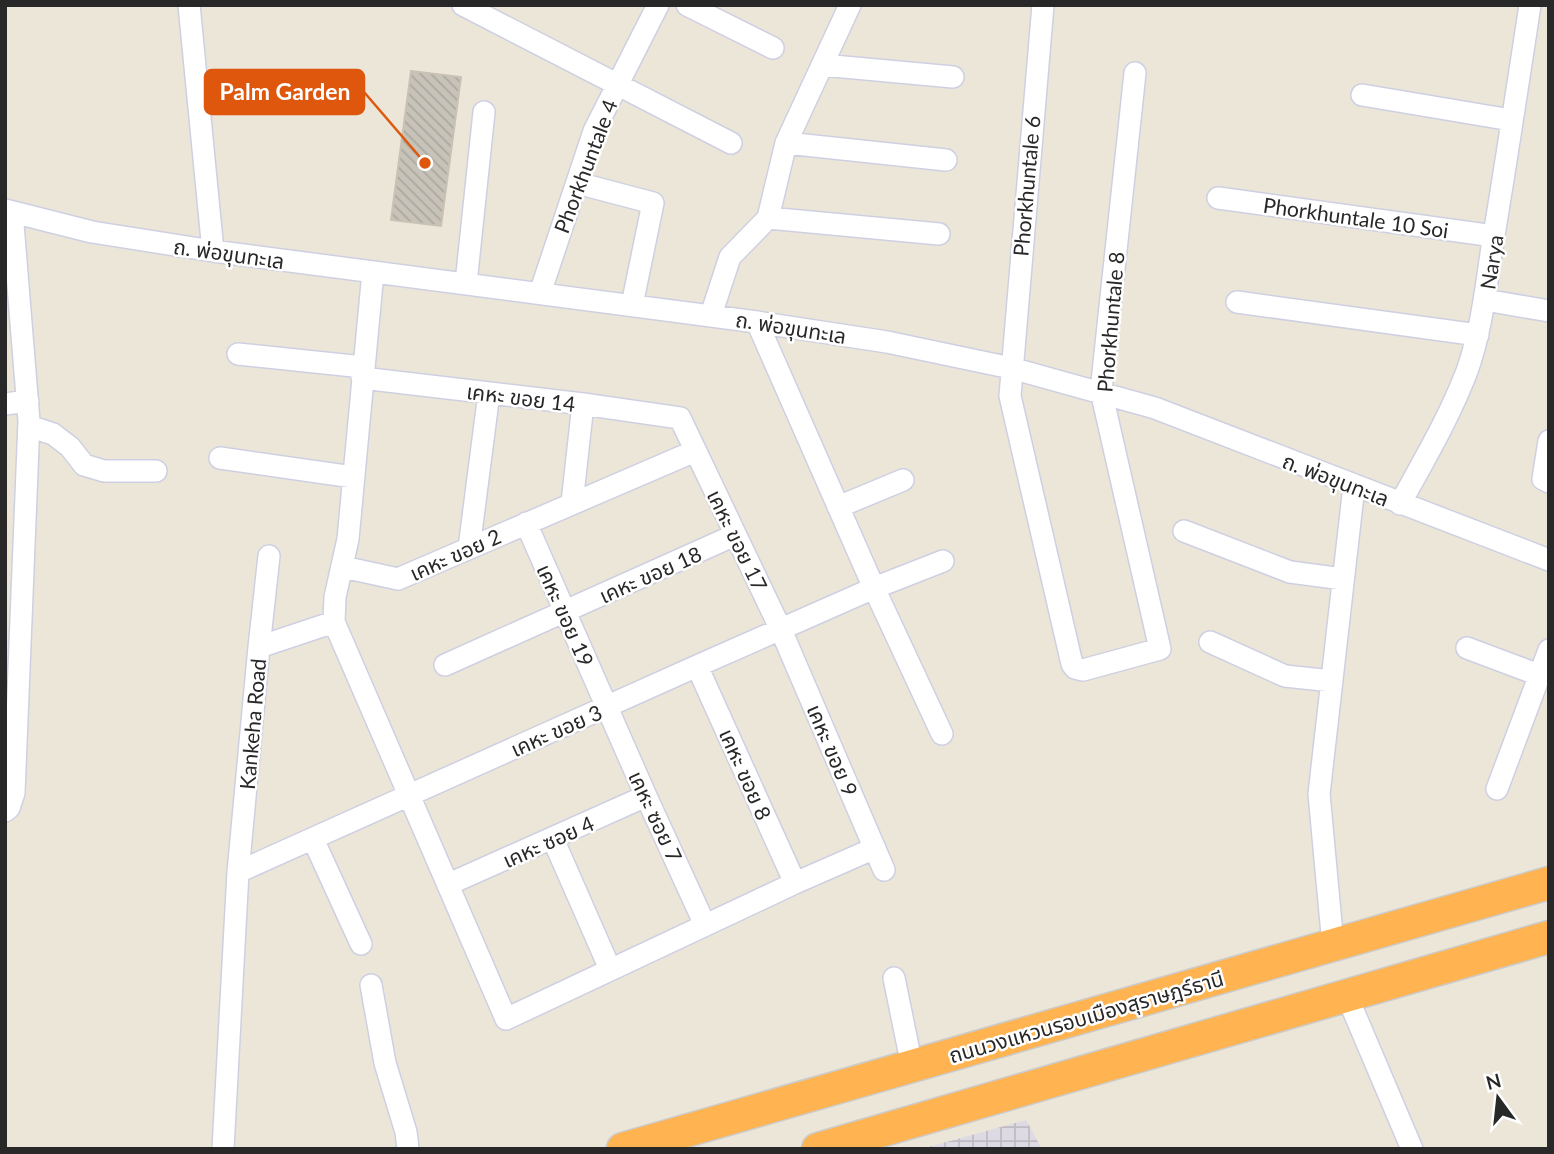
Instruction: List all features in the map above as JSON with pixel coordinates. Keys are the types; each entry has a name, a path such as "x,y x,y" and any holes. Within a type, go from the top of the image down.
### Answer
{"highway":[{"name":"ถนนวงแหวนรอบเมืองสุราษฎร์ธานี","path":"623,1149 1549,883"},
{"path":"818,1149 1549,937"},
{"path":"945,1056 960,1106"}],"street":[{"path":"189,5 213,251"},
{"path":"463,5 731,143"},
{"name":"Phorkhuntale 4","path":"540,293 594,131 659,5"},
{"path":"687,5 773,48"},
{"path":"710,316 730,257 768,218 786,143 850,5"},
{"name":"Phorkhuntale 6","path":"1043,5 1010,396 1072,664 1083,670 1160,649"},
{"name":"Narya","path":"1400,504 1448,416 1478,335 1530,5"},
{"path":"822,65 953,77"},
{"name":"Phorkhuntale 8","path":"1135,73 1101,391 1160,649"},
{"path":"1362,95 1511,120"},
{"path":"466,283 484,112"},
{"path":"786,143 946,160"},
{"path":"577,183 653,203 632,305"},
{"name":"Phorkhuntale 10 Soi","path":"1218,198 1494,236"},
{"path":"5,811 9,808 14,793 15,509 29,426 9,211"},
{"name":"ถ. พ่อขุนทะเล","path":"9,211 92,232 213,251 757,321 887,342 1012,368 1155,408 1549,560"},
{"path":"768,218 939,234"},
{"path":"373,272 343,567 335,597 334,622 506,1019 875,848"},
{"path":"1485,300 1549,311"},
{"path":"1237,302 1478,335"},
{"path":"757,321 874,588 942,734"},
{"name":"เคหะ ขอย 14","path":"238,354 489,393 680,418"},
{"path":"469,548 489,393"},
{"path":"5,404 28,401"},
{"path":"572,503 583,404"},
{"name":"เคหะ ขอย 17","path":"680,418 782,630"},
{"path":"29,426 62,440 84,465 104,471 156,471"},
{"path":"1549,441 1543,480 1549,482"},
{"path":"526,523 695,451"},
{"path":"220,458 353,477"},
{"path":"838,507 903,480"},
{"path":"1333,945 1319,794 1354,486"},
{"name":"เคหะ ขอย 2","path":"343,567 398,579 526,523"},
{"name":"เคหะ ขอย 19","path":"526,523 607,707"},
{"path":"1184,531 1290,572 1343,579"},
{"name":"เคหะ ขอย 18","path":"445,665 735,536"},
{"path":"259,647 269,556"},
{"name":"เคหะ ขอย 3","path":"238,872 697,666 874,588 943,561"},
{"name":"Kankeha Road","path":"223,1149 238,872 259,647 334,622"},
{"name":"เคหะ ขอย 9","path":"782,630 884,870"},
{"path":"1210,642 1285,676 1332,681"},
{"path":"1467,648 1539,675"},
{"path":"1497,789 1549,650"},
{"name":"เคหะ ขอย 8","path":"697,666 795,883"},
{"name":"เคหะ ซอย 7","path":"607,707 705,925"},
{"name":"เคหะ ซอย 4","path":"449,884 646,796"},
{"path":"313,839 361,944"},
{"path":"553,839 610,969"},
{"path":"894,978 912,1066"},
{"path":"370,985 385,1063 406,1132 408,1149"},
{"path":"1347,996 1412,1149"}],"shaded area":[{"path":"1026,1120 1042,1149 921,1149"}],"building":[{"path":"411,71 461,77 441,226 391,220"}],"place":[{"name":"Palm Garden","path":"425,163"}]}
